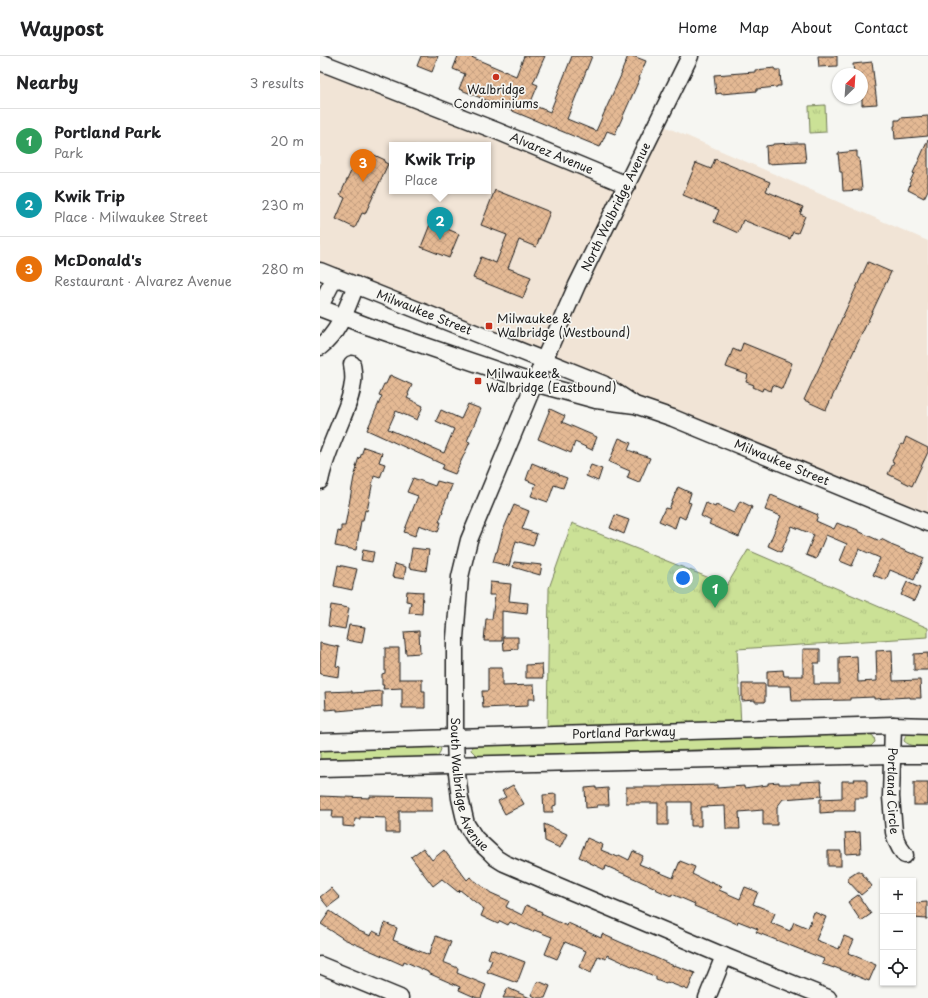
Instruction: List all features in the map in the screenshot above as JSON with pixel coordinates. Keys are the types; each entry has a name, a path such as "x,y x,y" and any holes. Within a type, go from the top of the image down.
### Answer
{"street":[{"name":"North Walbridge Avenue","path":"544,360 578,285 690,56"},
{"name":"Alvarez Avenue","path":"320,62 497,131 627,185"},
{"name":"Milwaukee Street","path":"320,271 603,384 635,405"},
{"path":"320,307 335,277"},
{"path":"320,347 336,330 356,285"},
{"name":"Milwaukee Street","path":"320,307 343,317 534,383 596,400 635,405 673,418 928,523"},
{"name":"South Walbridge Avenue","path":"544,360 469,540 460,577 455,638 455,738 456,766 460,798 466,824 476,838 496,858 518,869 828,998"},
{"path":"320,481 327,455 348,403 353,384 354,373 352,364"},
{"name":"Portland Parkway","path":"320,742 893,725 928,726"},
{"name":"Portland Circle","path":"893,725 892,797 894,832 896,840 905,855"},
{"path":"320,768 928,755"},
{"path":"707,998 724,956"},
{"path":"320,965 400,998"}],"shaded area":[{"path":"320,62 627,185 657,123 928,241 928,523 320,271"}],"green space":[{"path":"825,105 826,132 810,133 809,106"},
{"path":"572,523 727,585 748,550 928,628 928,637 737,649 741,725 547,731 549,588"},
{"path":"928,732 928,746 912,745 904,741 907,733"},
{"path":"869,733 874,737 875,742 871,746 805,749 768,748 477,756 471,750 472,746 476,743"},
{"path":"438,745 441,749 437,757 320,759 320,746"}],"building":[{"path":"421,56 438,56 432,72 417,66"},
{"path":"458,56 469,56 516,76 524,56 545,56 533,83 538,85 530,104 550,112 572,56 592,56 567,119 596,131 628,56 633,56 646,61 615,134 607,131 600,147 459,89 465,74 453,69"},
{"path":"818,56 837,56 837,66 819,67"},
{"path":"872,62 877,104 862,105 868,104 868,68 853,68 853,64"},
{"path":"775,68 775,70 780,70 781,86 757,89 757,91 716,94 714,75 755,72 755,70"},
{"path":"928,116 928,136 895,139 895,120 900,120 900,118"},
{"path":"928,140 928,190 924,198 908,190 913,173"},
{"path":"804,143 806,162 767,164 766,146 773,144"},
{"path":"857,151 862,190 843,191 842,172 840,172 838,153"},
{"path":"361,153 369,156 370,153 385,160 384,162 388,164 365,214 362,213 355,228 336,219 345,198 340,195"},
{"path":"715,159 770,182 766,191 803,207 800,214 805,216 798,233 793,232 790,239 743,220 738,233 714,222 719,210 683,195 696,163 711,169"},
{"path":"495,190 550,212 536,247 519,240 508,268 531,277 523,298 473,278 481,257 496,263 507,235 481,225"},
{"path":"431,222 459,234 449,258 421,247"},
{"path":"868,262 891,272 826,410 804,400"},
{"path":"743,343 792,363 782,389 773,385 771,391 763,388 762,391 753,387 754,385 746,382 748,375 726,367 733,349 740,352"},
{"path":"390,375 412,385 407,398 423,406 417,420 396,411 388,429 444,453 454,429 436,421 441,410 461,419 468,404 481,409 467,441 470,442 455,474 442,469 444,465 367,430 382,396 379,395"},
{"path":"550,409 565,416 562,422 597,437 592,450 575,442 571,453 538,439"},
{"path":"906,437 928,448 928,452 912,486 888,474 894,462 892,461 901,444 903,445"},
{"path":"619,438 631,443 628,450 650,458 639,483 627,478 630,471 609,462"},
{"path":"364,447 382,453 379,462 385,464 380,478 374,476 367,511 365,510 363,521 361,521 356,550 335,546 338,531 341,532 341,526 345,526 356,467"},
{"path":"532,463 567,478 563,488 554,485 548,502 531,496 536,484 526,480"},
{"path":"591,465 602,469 598,481 586,476"},
{"path":"413,478 435,486 437,481 452,485 442,511 438,532 419,525 415,536 404,532 418,496 407,492"},
{"path":"678,487 691,493 688,502 691,503 685,519 679,516 675,528 659,521 665,508 669,509"},
{"path":"771,495 818,515 816,521 834,529 837,523 847,527 848,526 880,541 881,539 891,545 924,558 914,580 890,570 886,580 873,575 880,558 859,549 852,566 840,561 847,544 826,535 816,559 806,555 814,535 792,526 781,552 768,546 781,516 765,510"},
{"path":"740,501 752,507 739,537 709,524 711,521 701,516 706,503 715,507 716,505 734,513"},
{"path":"514,505 529,511 522,529 537,534 533,546 516,541 509,566 493,562 502,533"},
{"path":"615,515 629,520 624,534 610,528"},
{"path":"412,548 429,550 426,571 409,568"},
{"path":"363,550 374,552 372,562 361,560"},
{"path":"514,562 542,565 540,575 513,567"},
{"path":"395,564 406,567 404,579 392,577"},
{"path":"338,565 357,569 352,590 334,586"},
{"path":"490,582 511,584 509,601 528,603 527,614 502,611 502,641 484,641 486,619 492,619 495,595 489,595"},
{"path":"907,582 920,588 914,601 901,595"},
{"path":"407,591 423,592 422,614 409,613 411,602 406,601"},
{"path":"331,605 349,608 345,629 328,626"},
{"path":"349,625 365,627 362,643 346,640"},
{"path":"419,631 420,653 406,654 404,632"},
{"path":"503,637 518,637 518,649 504,650"},
{"path":"320,643 339,647 336,666 340,667 339,677 320,674"},
{"path":"385,648 399,648 399,679 422,679 422,691 425,691 425,708 402,708 402,688 383,689 384,685 382,685 382,674 385,673"},
{"path":"803,649 820,649 820,663 814,663 814,684 839,684 839,657 857,656 858,682 877,681 876,651 892,650 893,681 920,680 921,698 910,697 874,699 874,697 850,698 850,700 792,701 791,686 767,686 767,671 783,670 784,676 803,676"},
{"path":"928,653 928,670 914,670 914,654"},
{"path":"542,664 543,678 526,678 526,665"},
{"path":"488,668 502,668 502,686 534,685 535,699 528,699 528,706 483,708 482,691 488,691"},
{"path":"742,684 765,684 765,702 755,702 755,700 742,701"},
{"path":"352,691 352,693 382,691 382,707 337,711 337,709 326,710 325,692"},
{"path":"854,779 865,779 865,781 867,781 867,798 855,798 855,811 820,813 820,799 842,798 842,781 855,781"},
{"path":"821,781 822,796 783,799 777,807 777,825 763,825 763,810 739,812 740,829 726,829 725,806 701,807 701,826 691,826 691,802 668,802 668,825 658,825 658,803 626,803 626,787 717,785 717,788 744,786 744,788 779,782 779,784 800,784 800,782"},
{"path":"914,782 928,782 928,805 914,805"},
{"path":"513,785 524,804 505,814 498,801 506,797 502,791"},
{"path":"596,787 596,789 608,788 609,805 597,805 597,807 586,808 585,788"},
{"path":"556,794 556,805 553,806 553,812 544,812 543,795"},
{"path":"320,796 370,798 370,796 432,797 432,811 399,811 399,833 386,833 386,818 360,817 360,819 355,819 354,827 343,826 343,818 332,818 333,810 320,810"},
{"path":"544,824 567,834 560,848 545,841"},
{"path":"860,832 861,853 846,854 845,833"},
{"path":"587,838 603,845 601,850 618,857 619,855 629,860 633,851 643,856 639,864 673,878 680,861 695,867 692,874 710,883 710,881 719,885 718,886 721,887 719,890 740,899 745,887 758,892 753,904 775,913 771,923 790,931 794,922 808,928 814,912 826,917 816,940 839,949 844,936 854,940 848,953 876,965 869,981 834,967 822,964 824,959 756,932 758,929 738,921 737,924 694,906 695,904 672,894 671,896 606,866 605,870 586,861 579,857"},
{"path":"423,848 432,860 444,850 467,880 470,877 491,893 509,901 506,907 522,915 526,905 567,926 568,923 601,938 602,934 674,966 695,973 688,990 667,982 666,984 656,980 656,977 607,955 606,959 598,956 591,973 579,967 586,951 565,942 557,959 545,954 552,937 534,930 533,932 510,922 508,925 500,921 498,924 481,916 484,909 460,890 458,892 442,879 433,886 411,857"},
{"path":"828,851 841,851 841,866 828,866"},
{"path":"857,871 860,871 872,886 861,895 848,881 848,877"},
{"path":"331,888 340,898 328,907 320,897"},
{"path":"858,895 871,914 861,921 848,902"},
{"path":"927,902 927,919 916,918 916,903"},
{"path":"330,911 359,931 371,936 373,931 381,935 385,923 397,928 393,940 429,955 436,936 451,942 443,962 458,968 457,973 486,985 481,998 477,998 459,990 460,987 404,961 403,965 344,939 321,924"},
{"path":"491,949 525,962 517,983 487,972 492,960 488,958"},
{"path":"538,981 550,986 545,998 538,998 531,995"},
{"path":"508,988 530,998 503,998"}],"place":[{"name":"Walbridge Condominiums","path":"496,77"},
{"name":"McDonald's","path":"363,182"},
{"name":"Kwik Trip","path":"440,240"},
{"name":"Milwaukee & Walbridge (Westbound)","path":"489,326"},
{"name":"Milwaukee & Walbridge (Eastbound)","path":"478,381"},
{"name":"Portland Park","path":"715,608"}]}
